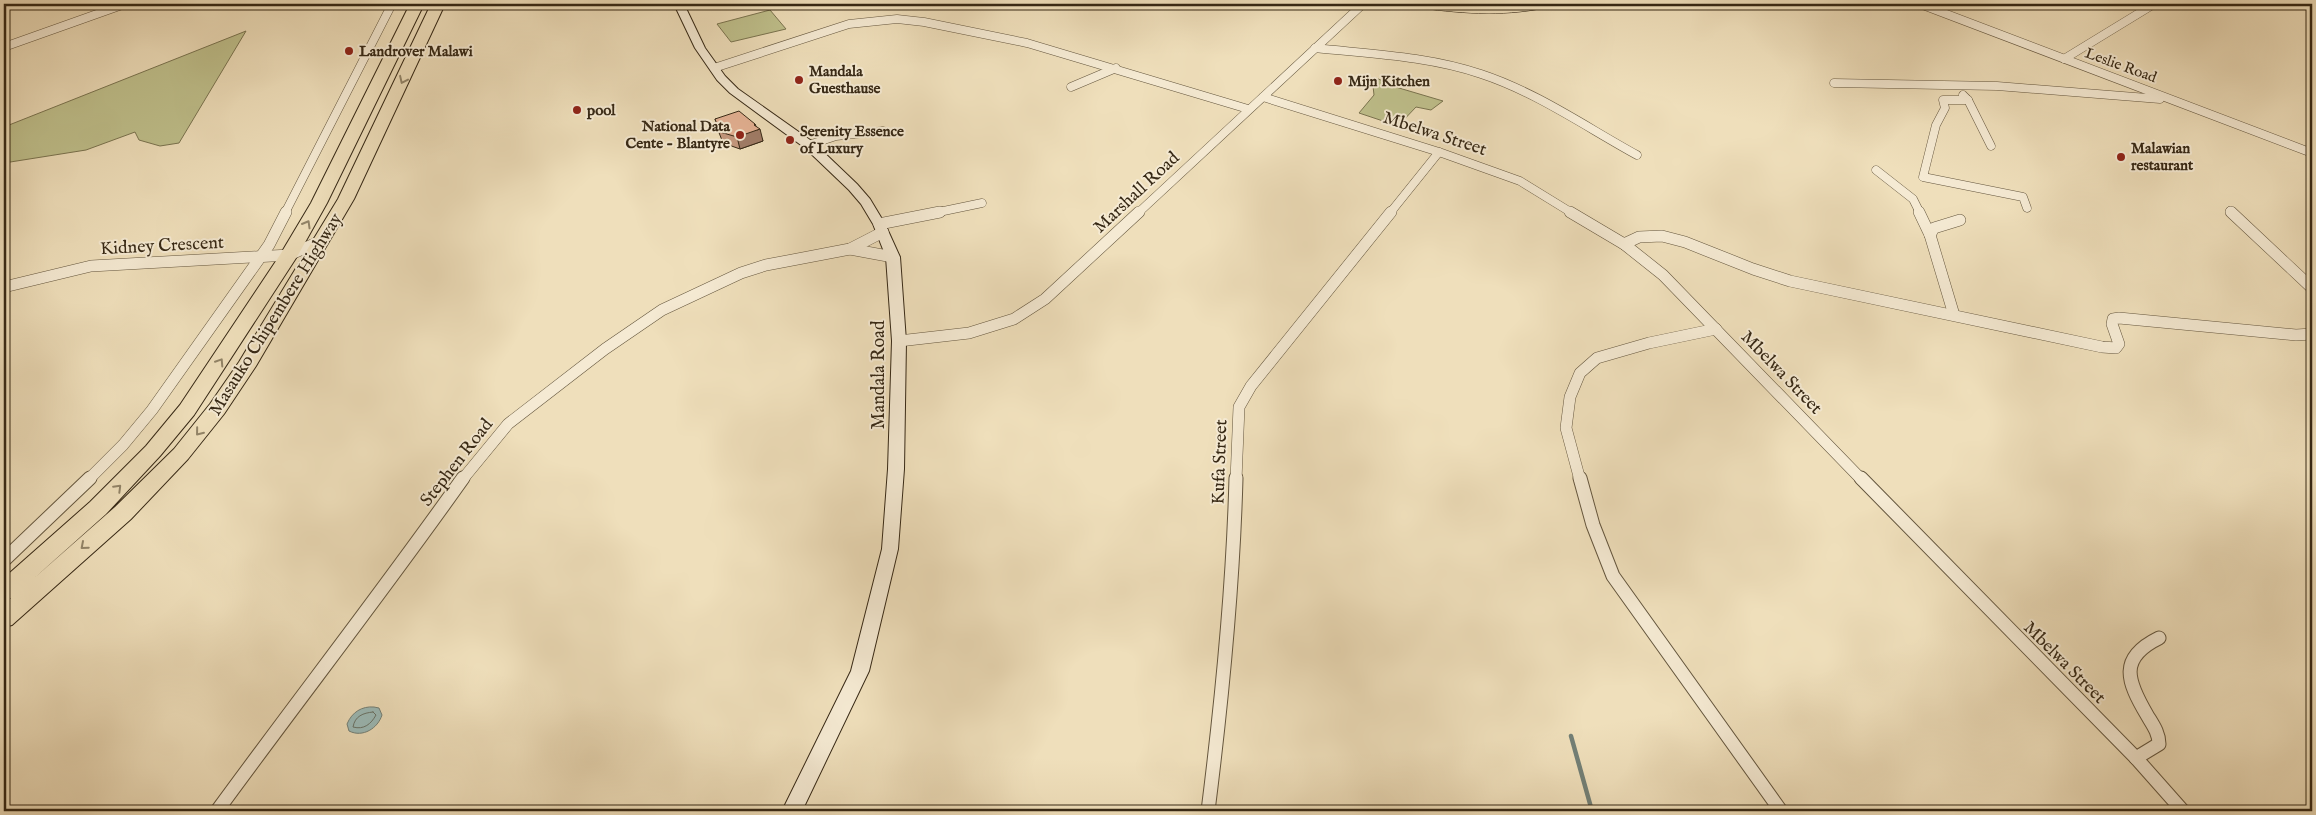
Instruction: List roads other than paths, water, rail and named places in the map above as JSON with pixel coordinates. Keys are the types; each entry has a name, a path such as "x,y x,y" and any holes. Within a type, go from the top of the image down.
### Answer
{"highway":[{"name":"Masauko Chipembere Highway","path":"4,591 98,508 153,451 187,410 289,255 319,203 417,4"},
{"name":"Masauko Chipembere Highway","path":"4,618 123,512 181,454 217,409 246,366 346,199 438,4"}],"main road":[{"path":"1421,4 1488,12 1505,12 1549,4"}],"street":[{"path":"4,47 125,4"},
{"path":"4,560 75,493 152,410 269,245 392,4"},
{"name":"Mandala Road","path":"679,4 700,48 734,91 809,145 866,202 881,228 893,257 899,341 896,469 890,549 877,609 860,670 792,811"},
{"name":"Marshall Road","path":"899,341 950,336 987,329 1010,320 1045,298 1363,4"},
{"name":"Leslie Road","path":"1920,4 2311,151"},
{"path":"2064,59 2154,4"},
{"path":"714,68 849,24 897,19 924,22 1027,43 1116,68 1248,109"},
{"path":"1315,48 1403,59 1475,72 1502,82 1637,155"},
{"path":"1071,87 1116,68"},
{"path":"1834,83 1948,83 2076,90 2179,101"},
{"path":"1948,83 1968,100 1991,146"},
{"name":"Mbelwa Street","path":"1263,97 1439,152 1520,181 1624,244 1663,275 1716,328 1930,551 2136,758 2184,811"},
{"path":"1968,100 1943,100 1945,108 1936,125 1923,177 2023,197 2027,208"},
{"path":"809,145 836,136 883,131"},
{"name":"Kufa Street","path":"1208,811 1223,690 1234,552 1239,407 1251,386 1439,152"},
{"path":"1876,170 1913,199 1930,235 1954,315"},
{"name":"Stephen Road","path":"850,249 881,228 982,203"},
{"path":"2230,211 2312,288"},
{"path":"1930,235 1934,228 1960,220"},
{"path":"1624,244 1639,237 1662,236 1685,242 1753,270 1790,281 2102,348 2116,348 2119,344 2112,324 2113,320 2119,318 2296,335 2312,334"},
{"name":"Kidney Crescent","path":"4,286 92,266 289,255 322,241"},
{"name":"Stephen Road","path":"217,811 284,719 392,578 465,475 508,424 604,349 662,310 741,273 766,265 850,249 893,257"},
{"path":"1716,328 1649,343 1596,358 1580,373 1570,397 1566,428 1593,525 1613,576 1781,811"},
{"path":"2136,758 2159,744 2159,736 2131,682 2129,665 2133,654 2150,641 2159,638"}],"water":[{"path":"365,708 379,708 382,715 373,728 360,733 349,731 347,724 355,713"}],"waterway":[{"path":"1571,736 1592,811"}],"place":[{"name":"Landrover Malawi","path":"349,51"},
{"name":"Mandala Guesthause","path":"799,80"},
{"name":"Mijn Kitchen","path":"1338,81"},
{"name":"pool","path":"577,110"},
{"name":"National Data Cente - Blantyre","path":"740,135"},
{"name":"Serenity Essence of Luxury","path":"790,140"},
{"name":"Malawian restaurant","path":"2121,157"}]}
